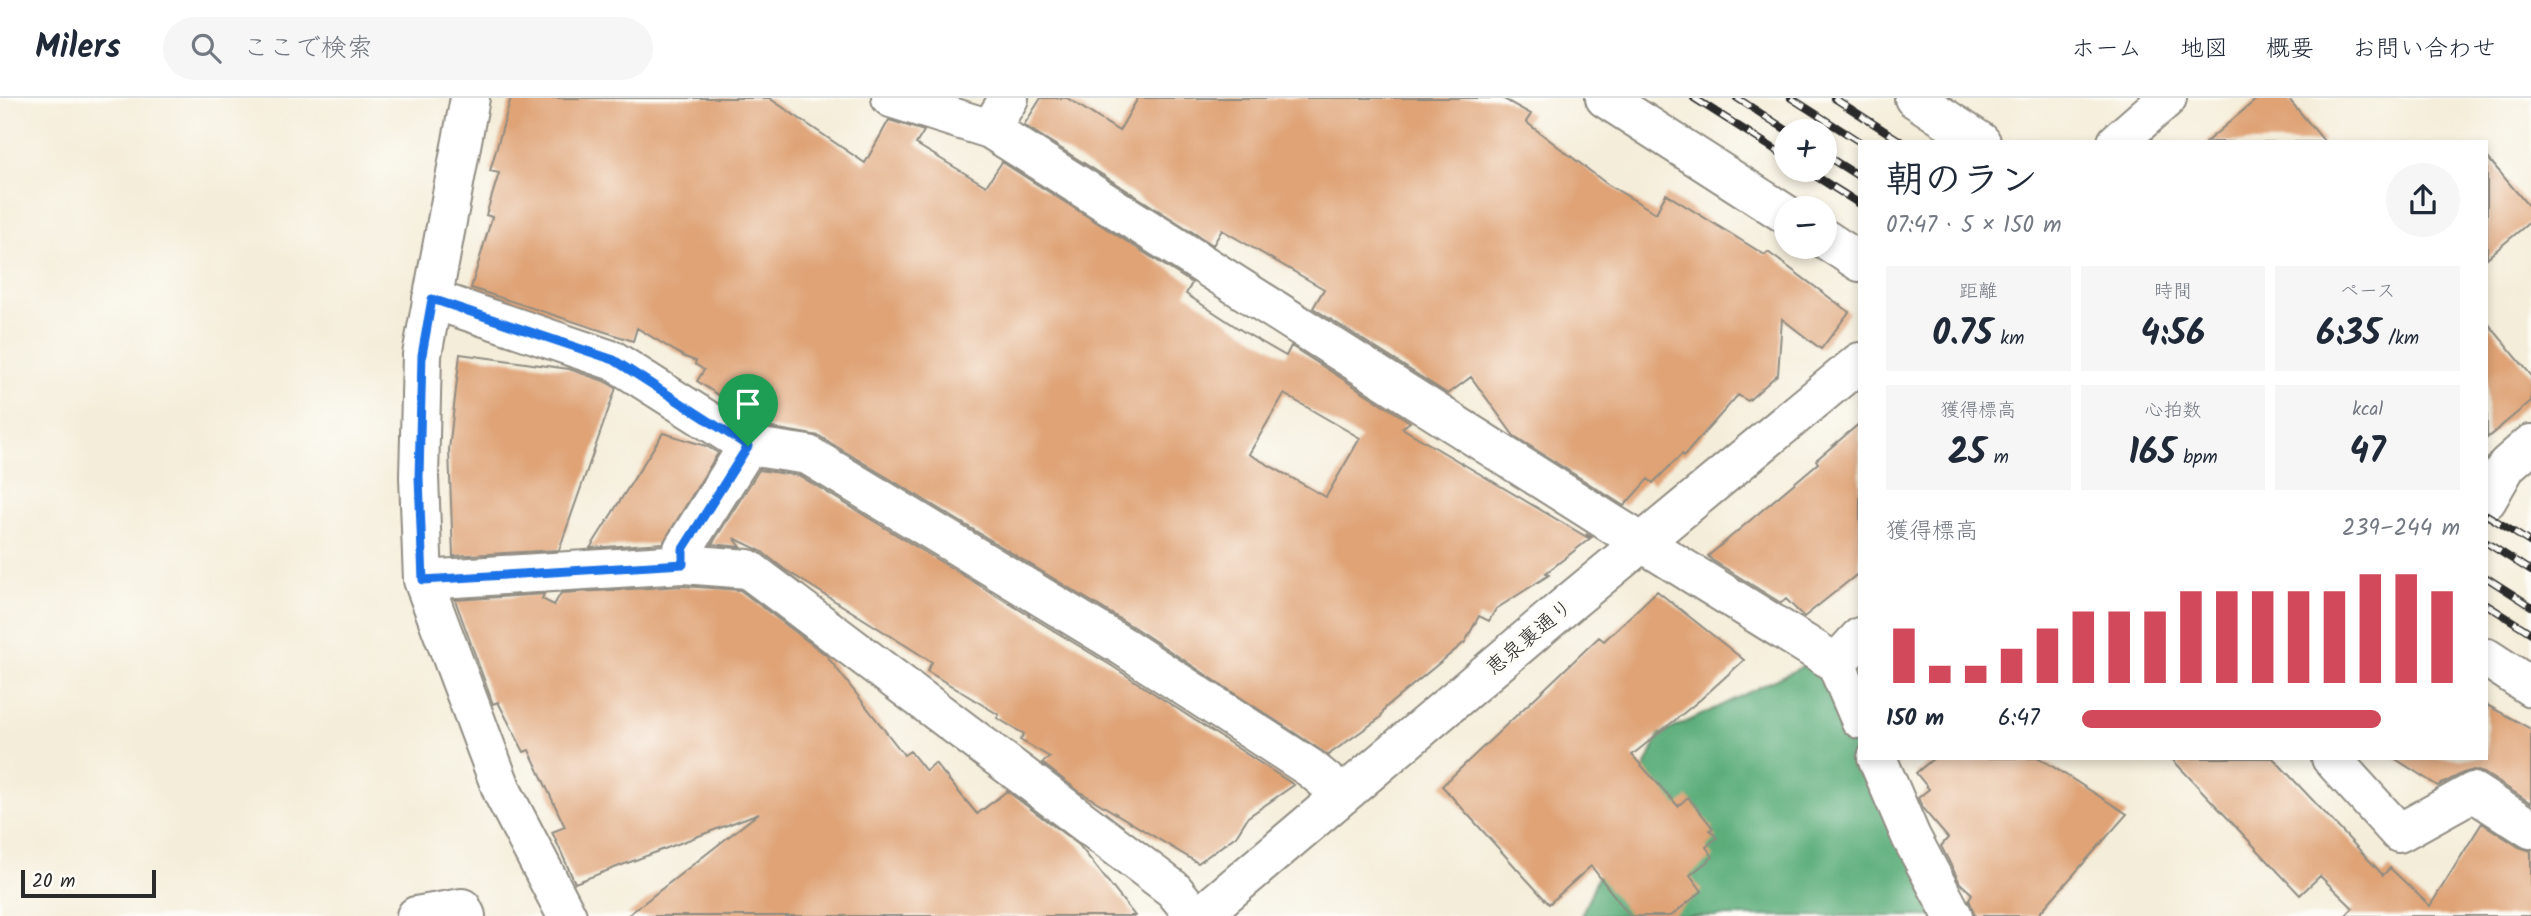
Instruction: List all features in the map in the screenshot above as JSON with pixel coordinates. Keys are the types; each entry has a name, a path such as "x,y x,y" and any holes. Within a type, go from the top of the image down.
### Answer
{"street":[{"path":"470,98 432,299 422,368 419,477 423,580 503,793 567,916"},
{"path":"891,98 1000,113 1643,543 1848,650 1858,708"},
{"path":"1605,98 1774,207"},
{"path":"1914,98 1978,140"},
{"path":"1837,247 1858,261"},
{"path":"432,299 614,360 748,446 808,455 1124,647 1310,768 1343,795"},
{"name":"恵泉裏通り","path":"1197,916 1858,364"},
{"path":"683,564 683,549 748,446"},
{"path":"2488,499 2514,460"},
{"path":"423,580 683,564 748,569 1174,890 1197,916"},
{"path":"2488,659 2531,687"},
{"path":"1878,760 1911,837 1953,916"},
{"path":"2333,760 2399,833 2473,792 2531,829"},
{"path":"416,916 462,908 466,916"}],"green space":[{"path":"1810,663 1844,706 1858,741 1858,760 1861,760 1940,916 1581,916 1659,735"}],"building":[{"path":"511,98 769,98 865,163 889,120 924,131 916,144 986,186 1002,162 1192,283 1186,294 1244,332 1286,356 1291,346 1410,422 1402,428 1590,539 1546,573 1549,575 1496,609 1489,621 1479,616 1465,642 1386,707 1380,718 1328,755 1135,628 819,436 767,427 697,381 704,370 695,364 696,361 637,328 633,341 471,288 492,217 486,215 499,173 490,171","holes":["1284,394 1360,438 1326,497 1249,454"]},
{"path":"1041,98 1067,98 1119,131 1138,98 1502,98 1531,114 1526,122 1607,184 1656,213 1666,194 1765,255 1768,252 1849,312 1821,349 1782,319 1778,374 1748,401 1738,395 1684,456 1682,454 1653,483 1648,479 1624,506 1514,436 1471,377 1448,394 1313,308 1324,289 1222,230 1213,245 1024,125"},
{"path":"2258,98 2288,98 2323,140 2208,140"},
{"path":"2488,158 2531,209 2531,221 2488,257"},
{"path":"2488,323 2531,375 2531,401 2488,437"},
{"path":"460,354 569,369 616,388 559,550 453,556 449,450"},
{"path":"1858,425 1858,574 1804,617 1786,599 1781,603 1708,556 1818,463 1816,460"},
{"path":"663,433 706,446 718,453 663,543 590,548"},
{"path":"759,470 800,476 1112,666 1294,785 1248,817 1236,836 1198,863 1077,790 1042,763 1050,757 1020,740 1024,734 997,718 999,715 927,671 932,662 784,569 761,551 734,538 741,547 712,544"},
{"path":"683,586 740,590 826,655 904,755 910,751 926,771 935,763 977,814 1007,791 1079,845 1135,916 627,916 759,813 575,883 552,832 565,827 529,750 524,752 498,702 493,704 455,600 544,594 542,599 554,605 561,593"},
{"path":"1657,591 1744,660 1632,755 1678,806 1688,797 1713,828 1710,830 1717,838 1706,847 1713,857 1690,875 1702,891 1671,916 1630,916 1591,866 1549,904 1442,786 1599,637 1604,641"},
{"path":"2488,706 2531,729 2531,803 2484,773 2474,770 2438,786 2397,760 2488,760"},
{"path":"1932,760 2042,760 2127,814 2037,916 1975,916 1969,899 1972,894 1960,883 1941,846 1948,838 1923,809 1918,798 1929,789 1916,773"},
{"path":"2173,760 2275,760 2383,875 2390,868 2430,906 2482,823 2519,847 2531,851 2531,916 2345,916 2353,908 2320,876 2300,895"}],"railway":[{"path":"1694,98 1774,149"},
{"path":"1737,98 1774,122"},
{"path":"1791,98 1858,141"},
{"path":"1834,98 1899,140"},
{"path":"1837,163 1858,176"},
{"path":"1825,182 1858,203"},
{"path":"2488,516 2531,543"},
{"path":"2488,544 2531,571"},
{"path":"2488,579 2531,606"},
{"path":"2488,606 2531,633"}],"route":[{"path":"432,299 614,360 748,446 683,549 683,564 423,580 419,477 422,355 432,299"}]}
